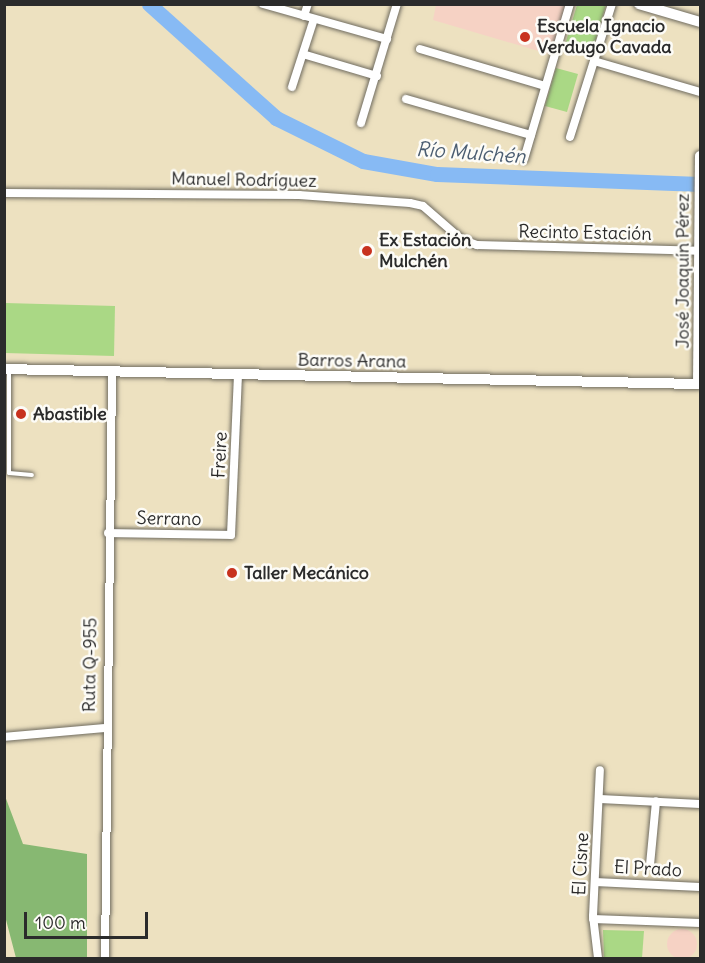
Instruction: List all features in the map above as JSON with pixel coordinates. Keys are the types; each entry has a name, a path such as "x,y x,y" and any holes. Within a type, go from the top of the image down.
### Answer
{"main road":[{"path":"639,4 700,22"},
{"name":"José Joaquín Pérez","path":"698,384 700,158"},
{"name":"Barros Arana","path":"7,369 698,384"}],"street":[{"path":"263,4 387,39"},
{"path":"304,16 308,4"},
{"path":"361,123 397,4"},
{"path":"524,159 570,4"},
{"path":"570,137 612,4"},
{"path":"292,87 306,55 314,20"},
{"path":"420,49 545,86"},
{"path":"306,55 377,76"},
{"path":"594,61 700,92"},
{"path":"406,99 531,135"},
{"name":"Manuel Rodríguez","path":"4,193 298,195 410,203 423,206 470,244"},
{"name":"Recinto Estación","path":"470,244 699,251"},
{"name":"Ruta Q-955","path":"105,958 104,728 112,373"},
{"name":"Freire","path":"231,536 238,375"},
{"name":"Serrano","path":"108,533 231,536"},
{"path":"4,737 104,728"},
{"name":"El Cisne","path":"598,958 593,918 600,770"},
{"path":"600,799 700,804"},
{"path":"650,865 656,801"},
{"name":"El Prado","path":"595,882 700,887"},
{"path":"593,918 700,922"}],"lane":[{"path":"7,369 9,473 32,475"}],"shaded area":[{"name":"Escuela Ignacio Verdugo Cavada","path":"436,5 566,5 552,55 433,20"},
{"path":"682,929 693,933 697,944 693,955 682,959 671,955 667,944 671,933"}],"green space":[{"path":"577,5 606,5 591,56 564,48"},
{"path":"556,68 578,74 567,112 545,106"},
{"path":"5,303 115,306 114,356 5,353"},
{"path":"5,796 23,844 87,854 87,958 16,958 5,916"},
{"path":"603,930 644,931 642,958 604,958"}],"waterway":[{"name":"Río Mulchén","path":"149,4 276,118 363,161 437,174 700,184"}],"place":[{"name":"Escuela Ignacio Verdugo Cavada","path":"525,37"},
{"name":"Ex Estación Mulchén","path":"367,251"},
{"name":"Abastible","path":"21,414"},
{"name":"Taller Mecánico","path":"232,573"}]}
